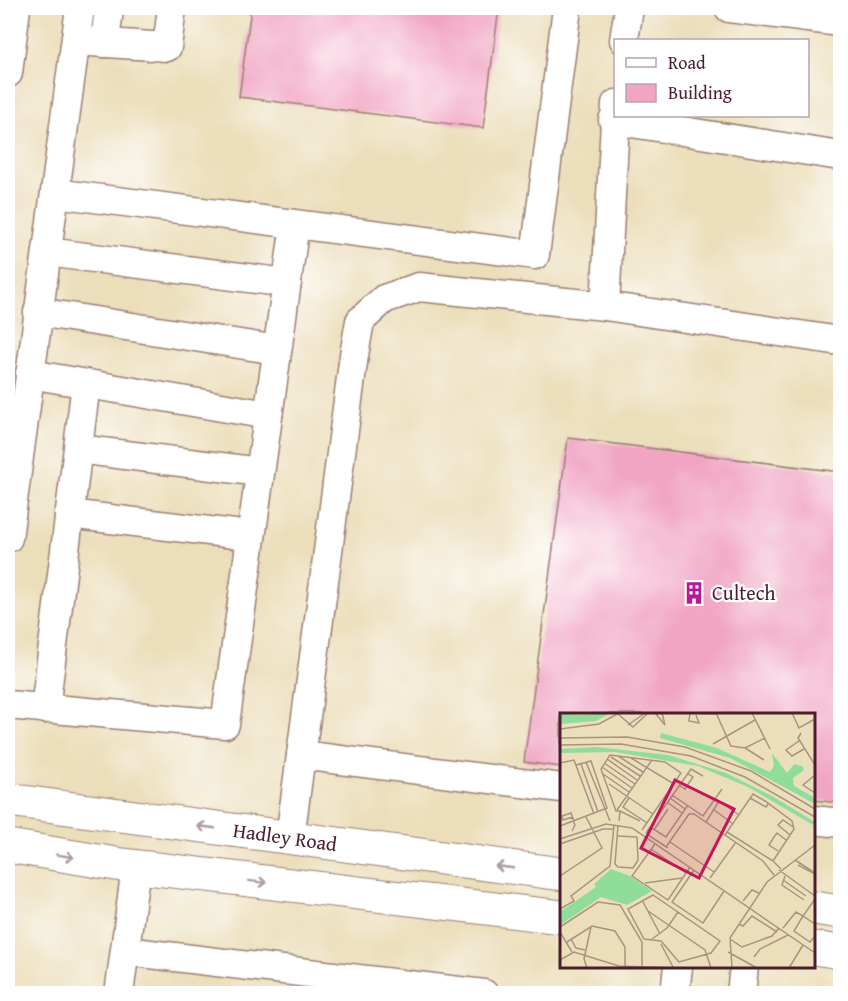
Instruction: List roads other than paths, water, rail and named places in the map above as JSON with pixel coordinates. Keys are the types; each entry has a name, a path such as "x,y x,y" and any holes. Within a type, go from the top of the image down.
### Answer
{"main road":[{"name":"Hadley Road","path":"8,800 560,874"},
{"path":"8,846 136,867 560,917"},
{"path":"815,908 840,912"},
{"path":"815,948 840,952"}],"lane":[{"path":"8,63 16,8"},
{"path":"8,538 80,8"},
{"path":"105,43 109,8"},
{"path":"76,41 167,47 172,8"},
{"path":"55,193 534,255 567,8"},
{"path":"624,39 629,8"},
{"path":"729,8 840,22"},
{"path":"605,306 614,112"},
{"path":"640,117 840,156"},
{"path":"8,705 225,724 295,224"},
{"path":"47,252 286,283"},
{"path":"290,838 360,321 384,299 419,287 605,306 840,341"},
{"path":"38,312 277,351"},
{"path":"30,374 268,415"},
{"path":"45,709 86,384"},
{"path":"78,449 260,472"},
{"path":"69,514 251,536"},
{"path":"301,755 560,788"},
{"path":"815,820 840,823"},
{"path":"119,993 136,867"},
{"path":"125,951 484,993"},
{"path":"675,993 678,968"},
{"path":"741,993 744,968"}],"place":[{"name":"Cultech","path":"694,593"}]}
